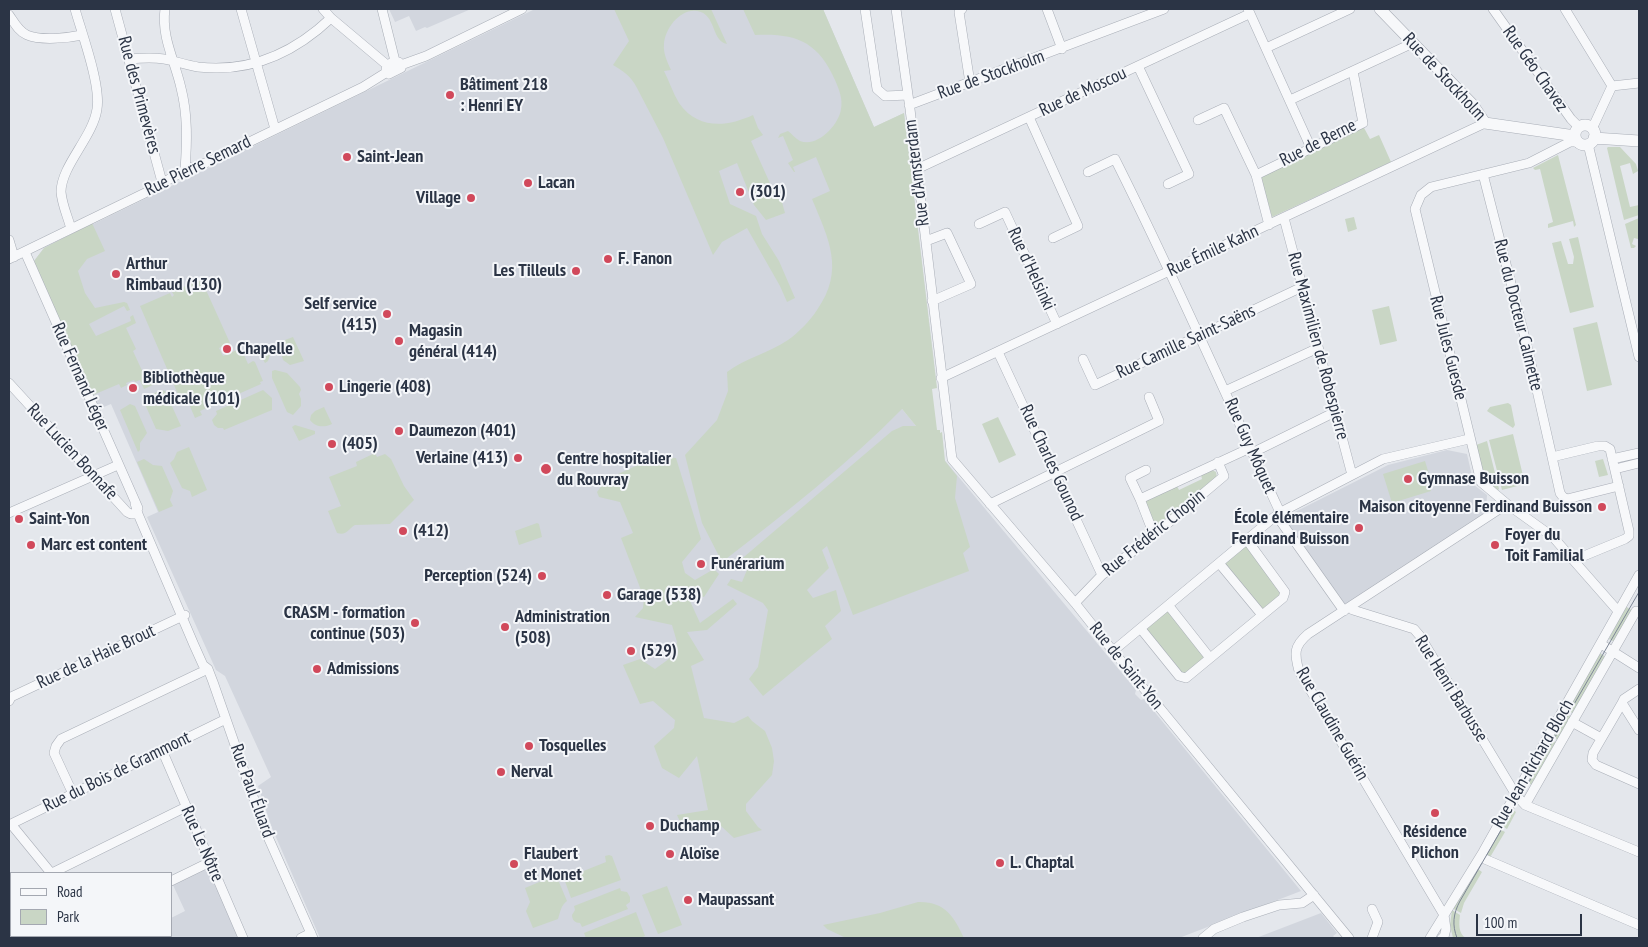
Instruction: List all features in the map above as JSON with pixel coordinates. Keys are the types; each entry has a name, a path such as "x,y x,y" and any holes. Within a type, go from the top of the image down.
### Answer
{"street":[{"path":"72,229 62,202 63,180 94,122 98,108 97,87 75,9"},
{"name":"Rue des Primevères","path":"115,9 162,182"},
{"path":"165,9 166,42 181,88 185,112 185,170"},
{"path":"241,9 275,129"},
{"path":"323,9 331,18 392,66"},
{"path":"382,9 392,66"},
{"name":"Rue Pierre Semard","path":"12,258 149,190 185,170 208,162 363,87 392,66 426,56 522,9"},
{"path":"865,9 877,89 885,96 908,95"},
{"path":"896,9 909,105"},
{"path":"962,9 959,12 970,83"},
{"path":"1047,9 1062,49"},
{"name":"Rue de Stockholm","path":"909,105 1164,9"},
{"path":"1266,48 1350,9"},
{"name":"Rue de Stockholm","path":"1380,9 1473,105 1485,123 1585,136 1639,140"},
{"name":"Rue Géo Chavez","path":"1493,9 1585,136"},
{"path":"1565,9 1612,86"},
{"path":"1248,11 1311,148"},
{"name":"Rue de Moscou","path":"917,169 1138,66 1248,11"},
{"path":"9,15 18,29 27,35 67,38 82,35"},
{"path":"129,59 150,58 218,68 238,67 285,52 300,44 331,18"},
{"path":"1290,100 1413,43"},
{"path":"1138,66 1189,174 1168,184"},
{"name":"Rue de Berne","path":"1256,174 1363,123 1353,71"},
{"path":"1612,86 1639,83"},
{"path":"1612,86 1585,136 1639,357"},
{"name":"Rue d'Amsterdam","path":"909,105 941,378"},
{"path":"1198,120 1224,108 1256,174 1269,225"},
{"path":"1029,117 1078,226 1052,238"},
{"name":"Rue Émile Kahn","path":"941,378 1485,123"},
{"name":"Rue Jules Guesde","path":"1585,136 1529,163 1431,187 1421,195 1415,208 1469,439 1481,482 1507,504 1553,537 1618,611"},
{"name":"Rue Guy Môquet","path":"1088,172 1115,159 1200,336 1278,508 1279,519 1286,531 1347,609"},
{"name":"Rue du Docteur Calmette","path":"1483,174 1527,346 1560,493 1567,499 1619,486"},
{"name":"Rue d'Helsinki","path":"979,224 1005,212 1057,324"},
{"name":"Rue Maximilien de Robespierre","path":"1284,218 1352,475"},
{"name":"Rue d'Amsterdam","path":"926,241 947,233 971,284 932,302"},
{"path":"9,240 12,258"},
{"name":"Rue Fernand Léger","path":"25,252 135,503 138,514 208,669"},
{"name":"Rue Camille Saint-Saëns","path":"1083,359 1095,385 1302,287"},
{"path":"1225,392 1318,348"},
{"name":"Rue Charles Gounod","path":"998,352 1102,575"},
{"name":"Rue de Saint-Yon","path":"941,378 952,459 1075,603 1349,938"},
{"name":"Rue Lucien Bonnafe","path":"9,384 127,512 138,514"},
{"path":"990,504 1159,421 1149,397"},
{"path":"1140,499 1218,462 1251,450 1335,412"},
{"path":"1113,651 1278,514 1341,483 1383,459 1469,439"},
{"path":"1552,457 1598,446 1605,446 1610,449 1629,531 1629,536 1574,560"},
{"path":"1612,459 1639,453"},
{"name":"Rue Frédéric Chopin","path":"1075,603 1102,575 1154,535 1224,476 1218,462"},
{"path":"1615,469 1639,463"},
{"path":"9,514 118,465"},
{"path":"1146,470 1130,478 1154,535"},
{"name":"Rue Fernand Léger","path":"135,503 141,512 194,645"},
{"name":"Rue Claudine Guérin","path":"1444,915 1298,671 1295,656 1297,646 1302,639 1507,504"},
{"path":"1141,628 1179,676 1186,678 1262,615 1282,598 1285,592 1246,540"},
{"path":"1219,563 1262,615"},
{"name":"Rue Jean-Richard Bloch","path":"1432,936 1516,795 1639,575"},
{"path":"1169,606 1210,658"},
{"name":"Rue Henri Barbusse","path":"1347,609 1414,629 1516,795 1525,805"},
{"name":"Rue Jean-Richard Bloch","path":"1525,805 1636,611"},
{"name":"Rue de la Haie Brout","path":"9,701 11,697 184,616"},
{"path":"1601,644 1639,668"},
{"name":"Rue Paul Éluard","path":"194,645 203,664 208,669 264,828 312,936"},
{"path":"73,794 54,753 61,739 208,669"},
{"path":"1639,689 1624,699 1593,753 1592,760 1596,765 1639,784"},
{"path":"1622,703 1639,730"},
{"name":"Rue du Bois de Grammont","path":"10,825 226,719"},
{"path":"1572,722 1601,738"},
{"name":"Rue Le Nôtre","path":"162,750 243,938"},
{"path":"1525,805 1639,852"},
{"path":"54,872 186,807"},
{"path":"10,825 51,872"},
{"path":"1480,857 1639,925"},
{"path":"172,881 210,862"},
{"path":"1203,938 1214,929 1279,905 1302,903 1314,895"},
{"path":"1372,909 1378,922 1372,938"},
{"path":"1432,936 1444,938 1446,929 1444,915"},
{"path":"301,938 312,936"}],"shaded area":[{"path":"389,9 471,9 416,31 409,16 395,22"},
{"name":"Centre hospitalier du Rouvray","path":"535,9 823,9 874,127 904,113 936,380 902,409 1136,690 1135,694 1141,700 1144,699 1301,891 1179,938 320,938 272,828 258,786 271,777 225,676 216,670 147,517 158,512 111,404 99,409 34,261 44,248"},
{"path":"1447,450 1467,454 1474,485 1487,495 1486,513 1347,604 1344,603 1285,521 1291,514 1388,465"},
{"path":"206,868 209,869 239,938 126,938 172,937 172,918 185,911 173,885"},
{"path":"1321,913 1337,933 1333,936 1335,938 1256,938"}],"green space":[{"path":"614,9 711,9 727,44 719,39 706,15 701,12 688,12 676,19 665,37 664,51 671,70 664,71 679,103 695,118 713,124 723,124 753,115 763,135 751,141 773,190 778,188 785,213 766,220 754,205 737,163 719,171 730,204 756,216 762,234 779,261 795,298 787,302 747,228 722,242 713,255 663,138 635,84 613,65 629,41"},
{"path":"743,9 823,9 874,127 904,113 937,388 932,389 937,430 940,430 940,433 942,432 945,461 957,476 955,498 970,547 963,553 969,571 853,615 827,546 822,550 829,568 807,590 813,598 836,590 841,611 825,626 832,639 763,696 749,679 758,667 768,610 763,603 727,585 731,579 742,582 747,570 738,562 892,431 903,426 916,426 902,409 837,469 722,562 702,523 685,455 717,420 728,391 727,372 741,363 781,345 792,337 811,318 826,295 832,268 831,255 824,228 812,199 830,191 816,157 793,167 794,172 788,163 793,160 783,136 778,138 780,134 788,131 800,141 807,142 820,138 836,122 841,105 840,94 835,80 821,56 813,48 793,38 755,35"},
{"path":"1363,126 1370,139 1379,135 1391,162 1272,217 1260,175"},
{"path":"1620,147 1636,164 1638,171 1633,174 1630,163 1620,166 1630,207 1639,205 1639,215 1624,220 1607,148"},
{"path":"1558,155 1576,225 1574,227 1573,221 1548,228 1548,224 1553,222 1540,169 1535,170 1533,168"},
{"path":"1354,217 1357,229 1348,232 1345,219"},
{"path":"1639,218 1638,239 1634,238 1632,244 1636,246 1631,248 1625,224"},
{"path":"92,223 105,251 87,259 78,271 85,293 95,308 124,302 127,303 130,310 127,311 124,306 89,324 96,336 131,321 130,317 133,315 136,323 126,328 136,349 133,351 145,377 151,375 155,384 144,389 140,380 135,382 134,380 126,383 127,385 121,388 119,384 93,395 34,261 44,248"},
{"path":"1578,237 1594,307 1570,313 1552,243 1561,241 1568,264 1573,264 1574,257 1569,239"},
{"path":"201,279 230,343 219,348 223,356 241,348 248,364 253,361 255,362 263,381 260,382 261,384 200,411 202,415 195,418 189,404 183,406 140,306 170,293 172,297 174,295 172,292"},
{"path":"1389,306 1397,341 1380,345 1372,310"},
{"path":"1597,322 1612,385 1587,391 1573,328"},
{"path":"293,337 304,361 290,365 283,360 280,350 285,340"},
{"path":"272,344 268,361 265,363 258,350"},
{"path":"272,371 287,373 300,387 301,406 293,415 287,412 272,378"},
{"path":"161,390 165,391 181,426 168,431 156,429 144,402 146,397"},
{"path":"263,390 272,398 272,410 224,430 214,425 212,420 217,414 216,411"},
{"path":"1508,403 1511,405 1515,425 1513,428 1487,411 1490,407"},
{"path":"130,404 135,406 147,433 140,443 140,450 138,452 120,410"},
{"path":"324,407 332,424 317,425 310,420 311,415"},
{"path":"998,417 1016,455 999,463 982,424"},
{"path":"295,425 315,431 315,434 299,441 292,427"},
{"path":"1513,434 1525,484 1502,490 1489,440"},
{"path":"1487,441 1498,490 1484,479 1476,445"},
{"path":"189,447 207,490 192,497 190,491 182,488 170,463 177,452"},
{"path":"375,453 377,457 385,454 391,459 404,486 414,500 390,524 355,525 345,533 337,533 328,511 341,506 329,477 357,466 356,462"},
{"path":"658,456 676,458 701,539 682,562 685,573 695,580 714,569 719,574 704,597 692,595 690,601 700,623 733,599 737,604 707,630 687,632 704,660 691,666 704,718 734,723 748,716 765,731 772,748 774,761 772,775 746,804 746,811 762,830 734,838 721,826 685,833 677,815 708,810 697,756 679,778 662,768 654,746 674,728 675,720 653,701 640,704 623,665 640,659 655,669 673,656 677,642 672,625 635,617 643,608 644,598 621,538 633,533 620,502 599,497 597,492 607,479"},
{"path":"144,459 153,465 162,466 173,491 170,500 173,506 159,512 137,462"},
{"path":"1603,459 1608,475 1599,477 1595,461"},
{"name":"Gymnase Buisson","path":"1425,461 1432,484 1429,486 1431,491 1392,503 1383,474"},
{"path":"1212,470 1216,472 1217,478 1156,527 1145,503 1146,500 1177,486 1179,490 1202,479 1201,475"},
{"path":"537,523 539,524 542,537 519,545 515,531"},
{"path":"1247,545 1282,592 1281,596 1262,611 1223,565"},
{"path":"1625,606 1633,611 1615,642 1609,639"},
{"path":"1169,610 1207,657 1185,675 1182,675 1146,629"},
{"path":"1600,653 1607,658 1574,714 1567,710"},
{"path":"1565,713 1572,717 1558,740 1551,736"},
{"path":"1550,739 1557,743 1532,785 1525,782"},
{"path":"1510,808 1516,812 1507,829 1500,825"},
{"path":"1498,828 1505,832 1489,859 1485,856"},
{"path":"605,856 612,856 621,880 571,898 562,873 565,872 566,878 606,862"},
{"path":"1475,867 1482,872 1464,903 1461,913 1452,908"},
{"path":"556,875 567,901 562,907 558,919 533,928 526,911 530,902 525,888"},
{"path":"667,886 682,925 658,934 642,895"},
{"path":"620,888 621,891 627,892 630,897 630,902 626,905 628,909 582,927 580,923 573,920 574,906"},
{"path":"918,902 935,904 947,911 964,938 846,938 827,929 823,925 880,913"},
{"path":"1452,910 1460,915 1460,931 1466,938 1453,938 1450,925"},
{"path":"636,912 645,936 641,938 586,938 584,933"}],"tram line":[{"path":"1457,938 1454,920 1460,901 1639,592"}],"place":[{"name":"Bâtiment 218 : Henri EY","path":"450,95"},
{"name":"Saint-Jean","path":"347,157"},
{"name":"Lacan","path":"528,183"},
{"name":"(301)","path":"740,192"},
{"name":"Village","path":"471,198"},
{"name":"F. Fanon","path":"608,259"},
{"name":"Les Tilleuls","path":"576,271"},
{"name":"Arthur Rimbaud (130)","path":"116,274"},
{"name":"Self service (415)","path":"387,314"},
{"name":"Magasin général (414)","path":"399,341"},
{"name":"Chapelle","path":"227,349"},
{"name":"Lingerie (408)","path":"329,387"},
{"name":"Bibliothèque médicale (101)","path":"133,388"},
{"name":"Daumezon (401)","path":"399,431"},
{"name":"(405)","path":"332,444"},
{"name":"Verlaine (413)","path":"518,458"},
{"name":"Centre hospitalier du Rouvray","path":"546,469"},
{"name":"Gymnase Buisson","path":"1408,479"},
{"name":"Maison citoyenne Ferdinand Buisson","path":"1602,507"},
{"name":"Saint-Yon","path":"19,519"},
{"name":"École élémentaire Ferdinand Buisson","path":"1359,528"},
{"name":"(412)","path":"403,531"},
{"name":"Marc est content","path":"31,545"},
{"name":"Foyer du Toit Familial","path":"1495,545"},
{"name":"Funérarium","path":"701,564"},
{"name":"Perception (524)","path":"542,576"},
{"name":"Garage (538)","path":"607,595"},
{"name":"CRASM - formation continue (503)","path":"415,623"},
{"name":"Administration (508)","path":"505,627"},
{"name":"(529)","path":"631,651"},
{"name":"Admissions","path":"317,669"},
{"name":"Tosquelles","path":"529,746"},
{"name":"Nerval","path":"501,772"},
{"name":"Résidence Plichon","path":"1435,813"},
{"name":"Duchamp","path":"650,826"},
{"name":"Aloïse","path":"670,854"},
{"name":"L. Chaptal","path":"1000,863"},
{"name":"Flaubert et Monet","path":"514,864"},
{"name":"Maupassant","path":"688,900"}]}
